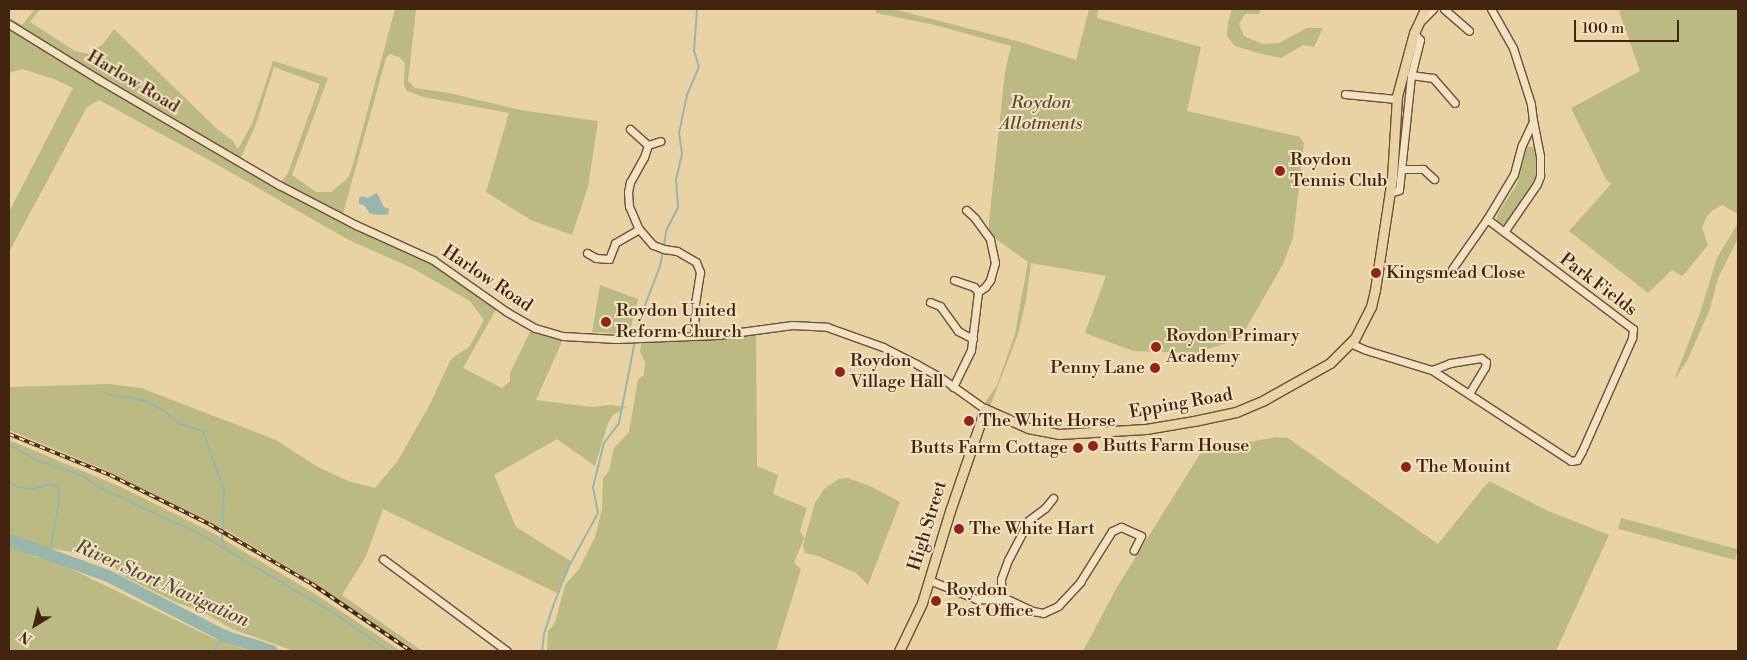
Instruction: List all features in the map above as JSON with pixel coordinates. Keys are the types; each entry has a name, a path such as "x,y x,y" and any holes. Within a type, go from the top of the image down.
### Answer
{"main road":[{"name":"Epping Road","path":"985,409 1028,428 1059,434 1146,429 1236,412 1264,400 1330,363 1350,343 1362,326 1370,308 1390,193 1396,99 1414,33 1425,9"},
{"name":"High Street","path":"899,651 916,618 958,484 985,409"}],"street":[{"path":"1420,21 1433,9"},
{"path":"1444,9 1469,31"},
{"path":"1491,9 1513,48 1531,104 1541,167 1537,184 1504,232"},
{"name":"Harlow Road","path":"9,24 98,80 279,185 356,225 433,260 531,326 563,336 581,338 694,336 792,325 826,327 883,347 931,371 985,409"},
{"path":"1390,193 1400,190 1411,75 1420,40 1414,33"},
{"path":"1411,75 1434,78 1455,103"},
{"path":"1345,94 1396,99"},
{"path":"1452,269 1487,219 1514,174 1522,145 1533,120"},
{"path":"630,129 648,145"},
{"path":"648,145 660,141"},
{"path":"648,145 644,157 630,182 628,192 629,206 639,229 653,245 664,249 677,250 696,262 700,272 695,305 694,336"},
{"path":"1522,145 1538,146"},
{"path":"1402,169 1423,169 1434,179"},
{"path":"966,210 990,239 995,263 990,280 978,292"},
{"name":"Park Fields","path":"1469,394 1571,460 1577,460 1632,338 1633,329 1487,219"},
{"path":"586,253 596,258 609,259 615,243 639,229"},
{"path":"953,387 964,369 974,339 978,292 974,287 954,280"},
{"path":"930,302 940,306 958,331 974,339"},
{"path":"1350,343 1375,353 1432,370 1469,394 1486,368 1486,362 1481,358 1450,363 1432,370"},
{"path":"1002,599 1001,578 1008,560 1029,520 1052,498"},
{"path":"929,580 976,599 1009,600 1033,612 1043,613 1052,610 1080,582 1112,531 1121,527 1141,536 1134,550"},
{"path":"383,559 507,651"}],"green space":[{"path":"35,9 40,9 30,22 75,51 88,54 102,45 114,29 217,129 233,141 238,149 252,124 273,61 328,78 292,175 316,192 331,192 348,178 395,9 416,9 408,81 415,88 449,93 520,110 598,121 588,187 572,235 531,220 486,192 509,113 424,97 407,91 404,86 405,63 399,57 390,54 386,58 342,217 433,260 498,306 463,368 502,388 510,381 510,373 532,328 564,337 536,400 591,407 611,405 626,407 613,415 608,423 595,466 557,439 494,475 516,527 572,562 557,593 383,509 366,556 342,595 422,651 416,651 298,573 226,530 103,469 9,430 9,387 110,384 141,388 276,440 316,466 348,481 375,488 397,462 429,406 451,359 469,347 484,320 470,301 414,269 347,239 99,100 87,107 9,252 9,212 73,88 54,79 22,69 9,73 9,18 22,25","holes":["274,67 320,84 288,173 279,185 239,162 256,124"]},
{"name":"Roydon Allotments","path":"876,9 893,9 1017,41 1076,60 1089,9 1098,9 1097,18 1201,47 1187,111 1300,137 1304,143 1293,238 1283,264 1240,339 1195,353 1133,351 1085,333 1106,276 1031,263 1026,300 1018,334 989,409 983,406 997,385 1015,334 1028,262 989,234 1005,72 1011,46 935,25 876,13"},
{"path":"1232,9 1261,9 1259,14 1245,14 1239,24 1244,36 1263,44 1279,43 1307,28 1323,28 1314,47 1303,45 1281,58 1235,46 1227,36 1228,22"},
{"path":"1626,9 1738,9 1738,214 1722,205 1713,210 1707,216 1702,228 1708,245 1682,276 1672,270 1648,293 1569,231 1611,184 1606,179 1571,108 1640,71 1619,11"},
{"path":"1527,147 1535,147 1540,176 1507,224 1500,224 1497,221 1497,215 1517,184"},
{"path":"1738,223 1738,238 1718,278 1710,309 1687,361 1674,380 1700,313 1717,258"},
{"path":"600,285 638,299 629,334 592,332"},
{"path":"756,334 757,466 778,475 773,494 807,508 800,531 804,538 794,563 801,569 776,651 547,651 548,631 555,623 565,585 579,569 595,537 602,509 603,478 609,471 614,448 629,432 638,379 644,375 645,362 640,352 642,339"},
{"path":"1277,437 1288,438 1438,544 1489,481 1548,511 1609,535 1556,651 1083,651 1117,587 1200,454 1215,448"},
{"path":"9,440 121,487 211,532 312,592 401,651 294,651 232,629 203,612 173,601 119,574 113,564 67,551 45,548 33,556 59,563 215,639 250,651 9,651"},
{"path":"848,478 872,487 900,502 868,585 856,573 818,556 805,553 803,545 815,503 824,489 839,479"},
{"path":"1621,518 1738,549 1735,560 1618,529"}],"shaded area":[{"path":"377,193 384,207 389,209 388,215 370,214 364,205 359,204 359,198 362,196 367,198"}],"waterway":[{"path":"664,246 666,231 678,207 676,180 682,154 679,133 687,95 699,67 694,51 697,9"},
{"path":"636,337 642,313 660,266 663,250"},
{"path":"542,651 544,634 569,566 598,513 593,487 604,443 619,423 635,341"},
{"path":"108,395 139,399 161,409 180,424 203,431 224,491 222,541 225,548"},
{"path":"10,445 36,460 82,475 100,488 198,533 335,614 389,651"},
{"path":"9,482 18,487 33,489 50,484 58,486 59,501 50,554"},
{"name":"River Stort Navigation","path":"9,540 108,576 224,636 272,651"},
{"path":"214,651 221,640"}],"railway":[{"path":"9,434 110,475 209,524 312,584 411,651"}],"place":[{"name":"Roydon Tennis Club","path":"1280,171"},
{"name":"Kingsmead Close","path":"1376,273"},
{"name":"Roydon United Reform Church","path":"606,322"},
{"name":"Roydon Primary Academy","path":"1156,347"},
{"name":"Penny Lane","path":"1155,368"},
{"name":"Roydon Village Hall","path":"840,372"},
{"name":"The White Horse","path":"969,421"},
{"name":"Butts Farm House","path":"1093,446"},
{"name":"Butts Farm Cottage","path":"1078,448"},
{"name":"The Mouint","path":"1406,467"},
{"name":"The White Hart","path":"959,529"},
{"name":"Roydon Post Office","path":"936,601"}]}
